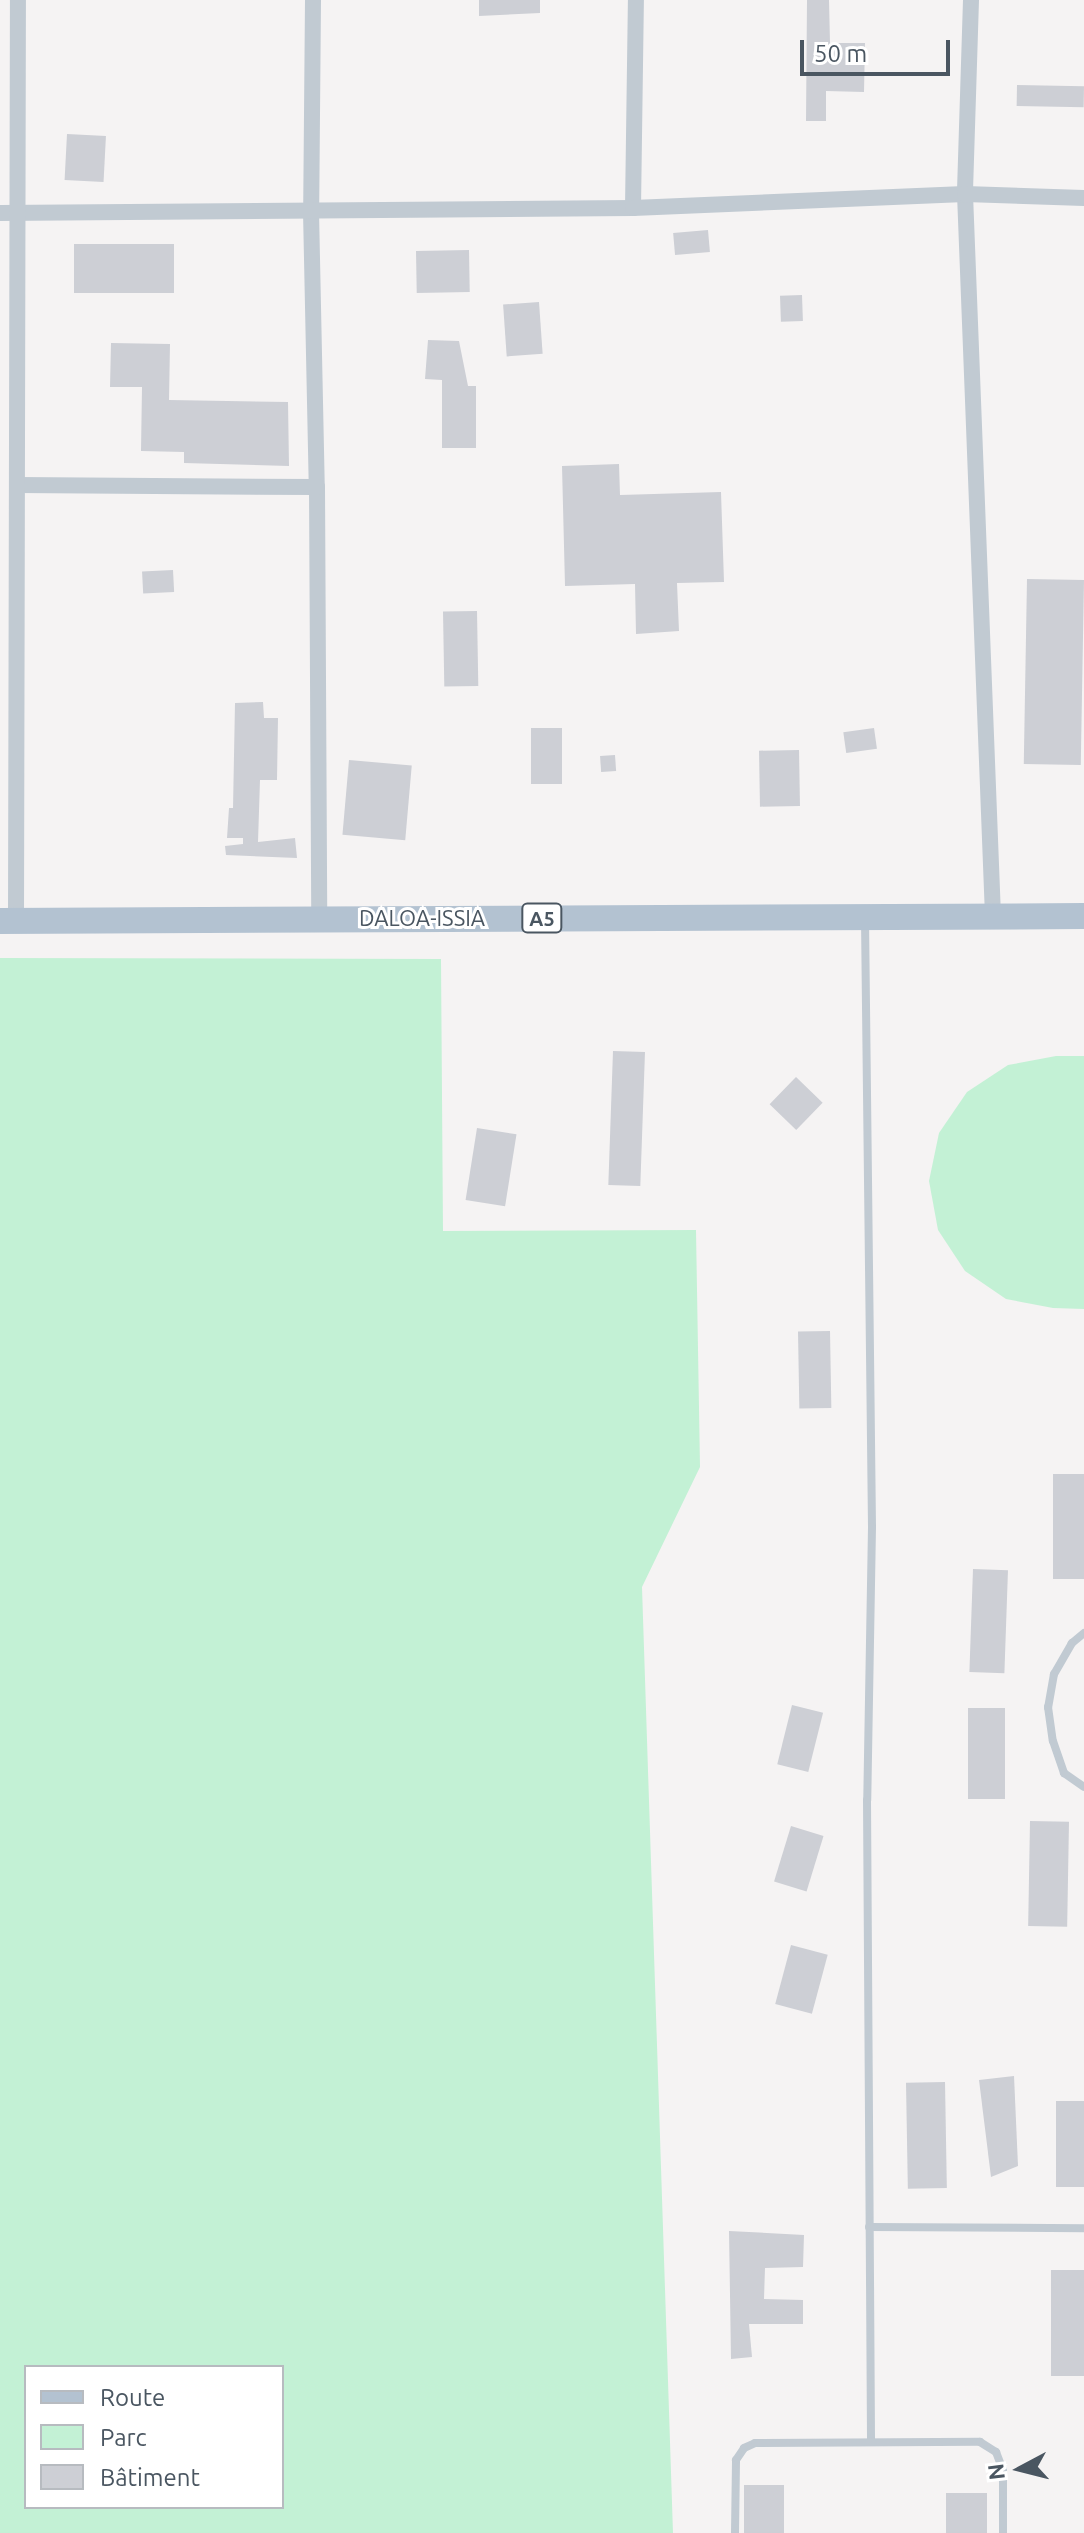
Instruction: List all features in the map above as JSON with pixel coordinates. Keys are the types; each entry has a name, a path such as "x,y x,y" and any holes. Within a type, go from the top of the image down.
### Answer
{"main road":[{"name":"DALOA-ISSIA","path":"8,921 1084,916"}],"street":[{"path":"8,921 17,485 18,0"},
{"path":"313,0 311,211 317,487 319,918"},
{"path":"633,208 636,0"},
{"path":"971,0 965,194 993,917"},
{"path":"0,213 633,208 965,194 1084,198"},
{"path":"17,485 317,487"}],"lane":[{"path":"865,919 872,1527 867,1800 871,2442"},
{"path":"1084,1633 1072,1643 1054,1674 1048,1707 1053,1741 1064,1773 1084,1787"},
{"path":"869,2227 1084,2228"},
{"path":"735,2533 736,2460 744,2448 755,2443 871,2442 980,2442 996,2452 1003,2470 1003,2533"}],"green space":[{"path":"0,958 441,959 443,1231 696,1230 700,1467 642,1587 673,2533 0,2533"},
{"path":"1056,1056 1084,1056 1084,1309 1053,1308 1006,1299 965,1271 938,1230 929,1181 939,1133 967,1092 1008,1065"}],"building":[{"path":"479,0 540,0 540,13 479,16"},
{"path":"807,0 829,0 830,43 865,43 864,92 826,91 826,121 806,121"},
{"path":"1017,85 1084,86 1084,107 1017,106"},
{"path":"67,134 106,136 104,182 65,180"},
{"path":"708,230 710,252 675,255 673,233"},
{"path":"74,244 174,244 174,293 74,293"},
{"path":"469,250 470,292 417,293 416,251"},
{"path":"802,295 803,321 781,322 780,296"},
{"path":"539,302 543,354 507,356 503,305"},
{"path":"428,340 459,341 468,386 476,386 476,448 442,448 442,380 425,379"},
{"path":"111,343 170,344 169,400 288,402 289,466 184,463 184,452 141,451 142,387 110,387"},
{"path":"619,464 620,495 721,492 724,582 677,583 679,631 636,634 635,584 565,586 562,466"},
{"path":"173,570 174,592 143,594 142,572"},
{"path":"1027,579 1084,580 1081,765 1024,764"},
{"path":"477,611 478,686 444,687 443,612"},
{"path":"263,702 264,718 278,718 277,780 260,780 258,842 295,838 297,858 226,855 225,846 243,844 243,838 227,838 229,808 233,808 235,703"},
{"path":"531,728 562,728 562,784 531,784"},
{"path":"874,728 877,749 846,753 843,732"},
{"path":"799,750 800,806 760,807 759,751"},
{"path":"615,755 616,771 601,772 600,756"},
{"path":"349,760 412,765 405,840 342,835"},
{"path":"613,1051 645,1052 640,1186 608,1185"},
{"path":"796,1077 823,1103 796,1130 770,1104"},
{"path":"477,1128 517,1134 505,1206 466,1200"},
{"path":"830,1331 831,1408 799,1409 798,1332"},
{"path":"1053,1474 1084,1474 1084,1579 1053,1579"},
{"path":"973,1569 1008,1570 1004,1673 969,1672"},
{"path":"792,1705 823,1713 808,1772 777,1764"},
{"path":"968,1708 1005,1708 1005,1799 968,1799"},
{"path":"1030,1821 1069,1822 1067,1927 1028,1926"},
{"path":"791,1826 824,1836 807,1891 774,1881"},
{"path":"791,1945 828,1955 812,2014 775,2004"},
{"path":"1014,2076 1018,2166 991,2177 979,2080"},
{"path":"945,2082 947,2188 908,2189 906,2083"},
{"path":"1056,2101 1084,2101 1084,2187 1056,2187"},
{"path":"729,2231 804,2235 803,2267 765,2268 764,2299 803,2300 803,2324 749,2324 752,2357 731,2359"},
{"path":"1051,2270 1084,2270 1084,2376 1051,2376"},
{"path":"744,2485 784,2485 784,2533 744,2533"},
{"path":"946,2493 987,2493 987,2533 946,2533"}]}
